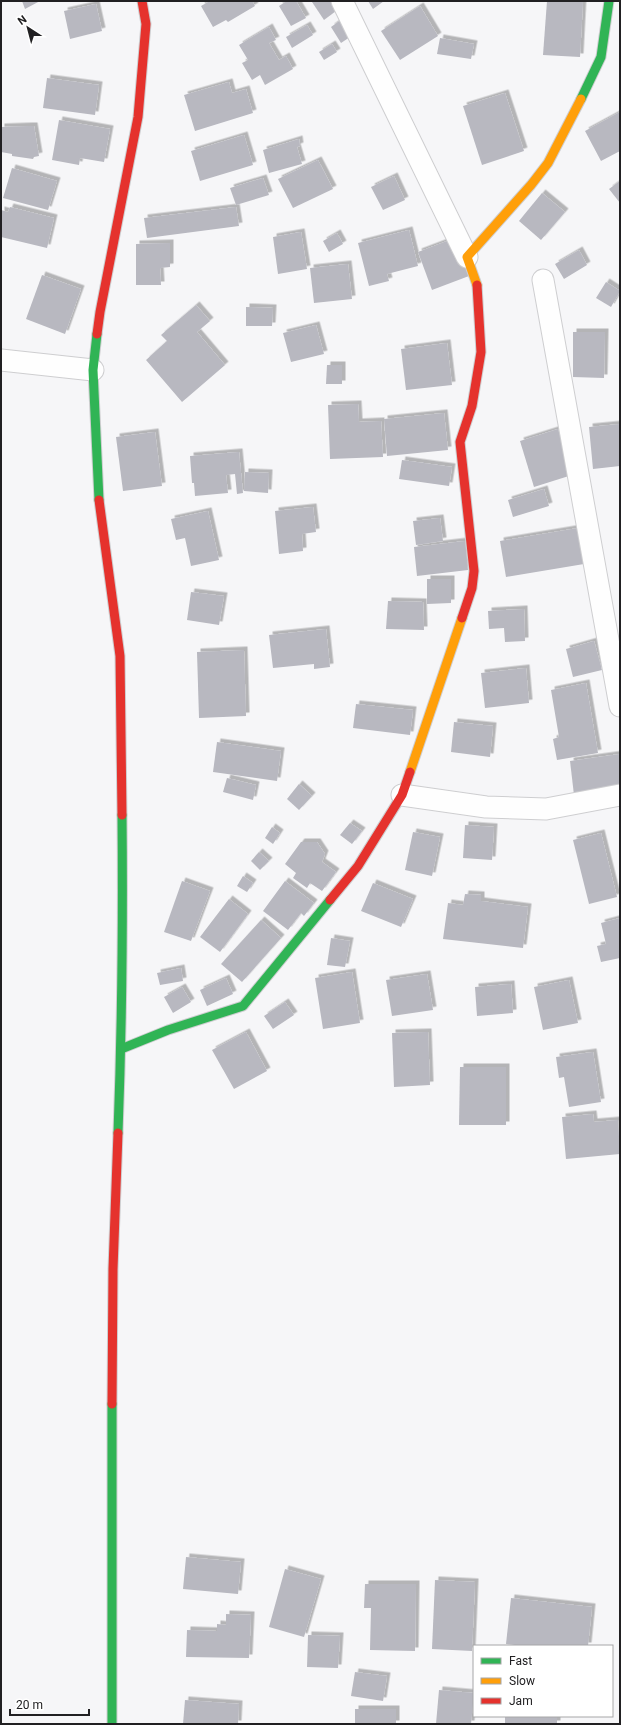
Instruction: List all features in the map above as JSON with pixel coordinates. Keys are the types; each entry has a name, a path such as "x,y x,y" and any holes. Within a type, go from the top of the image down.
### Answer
{"street":[{"path":"112,1724 111,1628 113,1277 124,894 120,656 100,514 94,370 100,312 138,117 146,24 142,1"},
{"path":"120,1049 168,1030 243,1006 358,866 402,795 472,588 474,571 460,442 472,406 482,352 477,286 467,256 342,1"},
{"path":"467,256 531,185 548,163 563,136 601,57 609,1"},
{"path":"543,280 620,706"},
{"path":"1,360 94,370"},
{"path":"402,795 486,807 546,810 620,795"}],"building":[{"path":"22,1 40,1 25,9"},
{"path":"210,1 252,1 255,6 228,22 226,20 213,27 201,6"},
{"path":"287,1 296,1 306,18 291,26 279,6"},
{"path":"335,1 340,8 324,20 312,2"},
{"path":"368,1 384,1 373,9"},
{"path":"547,1 583,1 580,57 543,55"},
{"path":"96,4 102,31 70,39 64,11"},
{"path":"420,6 438,36 400,60 381,31"},
{"path":"345,17 356,33 341,43 331,27"},
{"path":"307,25 313,35 292,48 286,37"},
{"path":"269,27 276,40 269,43 279,60 286,56 293,69 265,85 260,75 252,80 242,63 248,60 239,45"},
{"path":"440,38 474,44 471,59 437,54"},
{"path":"332,44 337,52 324,60 319,52"},
{"path":"47,78 99,85 95,115 43,108"},
{"path":"229,82 232,93 246,89 253,113 195,131 184,95"},
{"path":"505,93 524,151 482,165 463,106"},
{"path":"620,112 620,151 601,161 585,131"},
{"path":"59,120 110,129 104,162 80,158 79,165 52,160"},
{"path":"34,126 39,156 34,157 33,159 12,156 12,154 1,152 1,127"},
{"path":"244,135 253,165 200,181 191,151"},
{"path":"299,139 300,146 297,147 302,164 269,173 263,150"},
{"path":"318,160 333,189 293,208 278,179"},
{"path":"12,168 57,181 48,210 3,198"},
{"path":"394,176 405,200 383,210 371,187"},
{"path":"263,178 269,195 236,205 230,188"},
{"path":"620,181 620,203 609,189"},
{"path":"542,193 565,212 541,240 519,221"},
{"path":"10,207 54,218 47,248 1,237 1,210 8,212"},
{"path":"236,207 239,226 147,238 144,218"},
{"path":"409,230 418,266 387,274 389,281 369,286 358,243"},
{"path":"301,232 307,269 278,274 273,237"},
{"path":"337,233 343,244 329,252 323,241"},
{"path":"455,238 469,276 432,290 418,252"},
{"path":"170,243 170,267 160,268 161,285 136,285 136,244"},
{"path":"579,250 587,265 564,279 555,264"},
{"path":"348,264 352,299 314,303 310,268"},
{"path":"42,275 81,289 65,334 26,319"},
{"path":"606,282 620,291 611,307 596,298"},
{"path":"196,305 210,321 197,332 225,365 182,402 146,360 167,341 161,335"},
{"path":"246,307 273,308 272,326 246,326"},
{"path":"316,325 324,354 291,362 283,333"},
{"path":"573,332 605,332 604,378 573,377"},
{"path":"447,343 452,385 406,390 401,349"},
{"path":"327,365 342,365 342,384 326,384"},
{"path":"358,404 359,422 381,421 383,457 330,459 328,405"},
{"path":"444,413 448,450 387,456 384,419"},
{"path":"620,424 620,466 593,469 589,427"},
{"path":"558,429 572,475 534,487 520,441"},
{"path":"155,432 162,486 123,491 116,437"},
{"path":"239,452 243,493 237,494 235,474 226,475 228,493 195,496 194,483 192,483 190,456"},
{"path":"402,460 452,467 449,486 399,479"},
{"path":"245,472 269,473 268,493 244,491"},
{"path":"544,489 549,506 513,517 508,500"},
{"path":"313,507 316,532 302,534 303,551 279,554 275,511"},
{"path":"208,511 219,560 191,566 185,538 176,540 171,519"},
{"path":"440,518 443,541 416,545 413,521"},
{"path":"578,528 584,564 506,577 500,541"},
{"path":"465,541 468,570 417,576 414,547"},
{"path":"427,579 451,579 451,603 427,604"},
{"path":"191,592 224,596 219,625 187,620"},
{"path":"388,601 423,602 424,630 386,629"},
{"path":"524,609 525,641 505,642 504,628 489,629 488,611"},
{"path":"326,629 330,667 314,669 314,664 273,668 269,635"},
{"path":"594,641 602,670 573,677 566,649"},
{"path":"244,650 246,716 199,718 197,652"},
{"path":"526,668 529,703 485,708 481,673"},
{"path":"586,683 598,753 557,760 553,739 559,737 551,690"},
{"path":"356,704 413,710 410,735 353,728"},
{"path":"454,722 493,726 490,757 451,752"},
{"path":"217,742 281,751 277,781 213,772"},
{"path":"620,754 620,788 574,795 570,761"},
{"path":"227,778 256,785 253,800 223,792"},
{"path":"299,784 312,796 299,810 287,799"},
{"path":"350,823 362,831 352,844 340,835"},
{"path":"465,825 494,827 492,860 463,858"},
{"path":"272,827 280,833 273,844 265,838"},
{"path":"413,832 440,837 432,876 405,870"},
{"path":"601,833 617,897 589,904 573,840"},
{"path":"301,842 317,842 325,854 322,862 336,872 322,891 310,883 307,888 293,878 296,873 285,864"},
{"path":"259,852 269,861 260,870 251,861"},
{"path":"243,876 253,883 247,892 237,886"},
{"path":"182,881 210,891 191,941 164,932"},
{"path":"285,881 314,903 304,916 301,913 288,930 263,911"},
{"path":"373,883 413,899 401,927 361,911"},
{"path":"465,894 481,895 481,901 528,907 523,948 443,939 448,903 463,905"},
{"path":"229,899 248,914 220,952 200,937"},
{"path":"620,918 620,958 601,962 597,946 606,944 601,923"},
{"path":"261,920 281,938 242,982 221,964"},
{"path":"331,938 350,941 345,967 327,965"},
{"path":"181,968 183,981 160,985 157,973"},
{"path":"352,972 360,1023 323,1029 315,978"},
{"path":"427,974 433,1010 392,1016 386,980"},
{"path":"226,978 233,994 207,1006 200,990"},
{"path":"569,980 578,1023 543,1030 534,987"},
{"path":"511,984 513,1013 477,1016 475,987"},
{"path":"182,987 191,1002 173,1013 164,997"},
{"path":"285,1002 294,1015 273,1029 264,1016"},
{"path":"246,1032 267,1071 234,1089 212,1050"},
{"path":"428,1032 430,1085 394,1087 392,1033"},
{"path":"593,1052 601,1102 569,1107 564,1077 559,1078 556,1057"},
{"path":"460,1067 506,1067 506,1125 459,1125"},
{"path":"593,1114 594,1122 618,1120 620,1154 566,1159 562,1117"},
{"path":"186,1557 241,1562 238,1594 183,1589"},
{"path":"285,1569 321,1579 304,1637 269,1627"},
{"path":"435,1580 475,1582 472,1651 432,1649"},
{"path":"365,1584 416,1584 415,1651 370,1650 371,1608 364,1608"},
{"path":"511,1598 592,1607 588,1645 506,1644"},
{"path":"226,1614 251,1615 249,1658 186,1657 187,1630 217,1631 217,1624 226,1625"},
{"path":"308,1635 340,1636 338,1668 307,1667"},
{"path":"355,1672 387,1676 383,1701 351,1696"},
{"path":"439,1690 473,1693 471,1724 436,1724"},
{"path":"185,1700 239,1704 238,1724 183,1724"},
{"path":"355,1709 396,1709 396,1724 355,1724"},
{"path":"505,1717 557,1717 557,1724 505,1724"}],"traffic: fast":[{"path":"581,99 601,57 609,1"},
{"path":"97,334 93,370 99,500"},
{"path":"118,1133 122,974 122,815"},
{"path":"121,1049 168,1030 243,1006 330,900"},
{"path":"112,1404 112,1724"}],"traffic: slow":[{"path":"477,285 467,257 531,185 548,163 581,99"},
{"path":"410,772 462,618"}],"traffic: jam":[{"path":"97,334 138,117 146,24 142,1"},
{"path":"462,618 472,588 474,571 460,442 472,406 481,352 477,285"},
{"path":"99,500 120,656 122,815"},
{"path":"330,900 358,866 402,795 410,772"},
{"path":"112,1404 113,1269 118,1133"}]}
